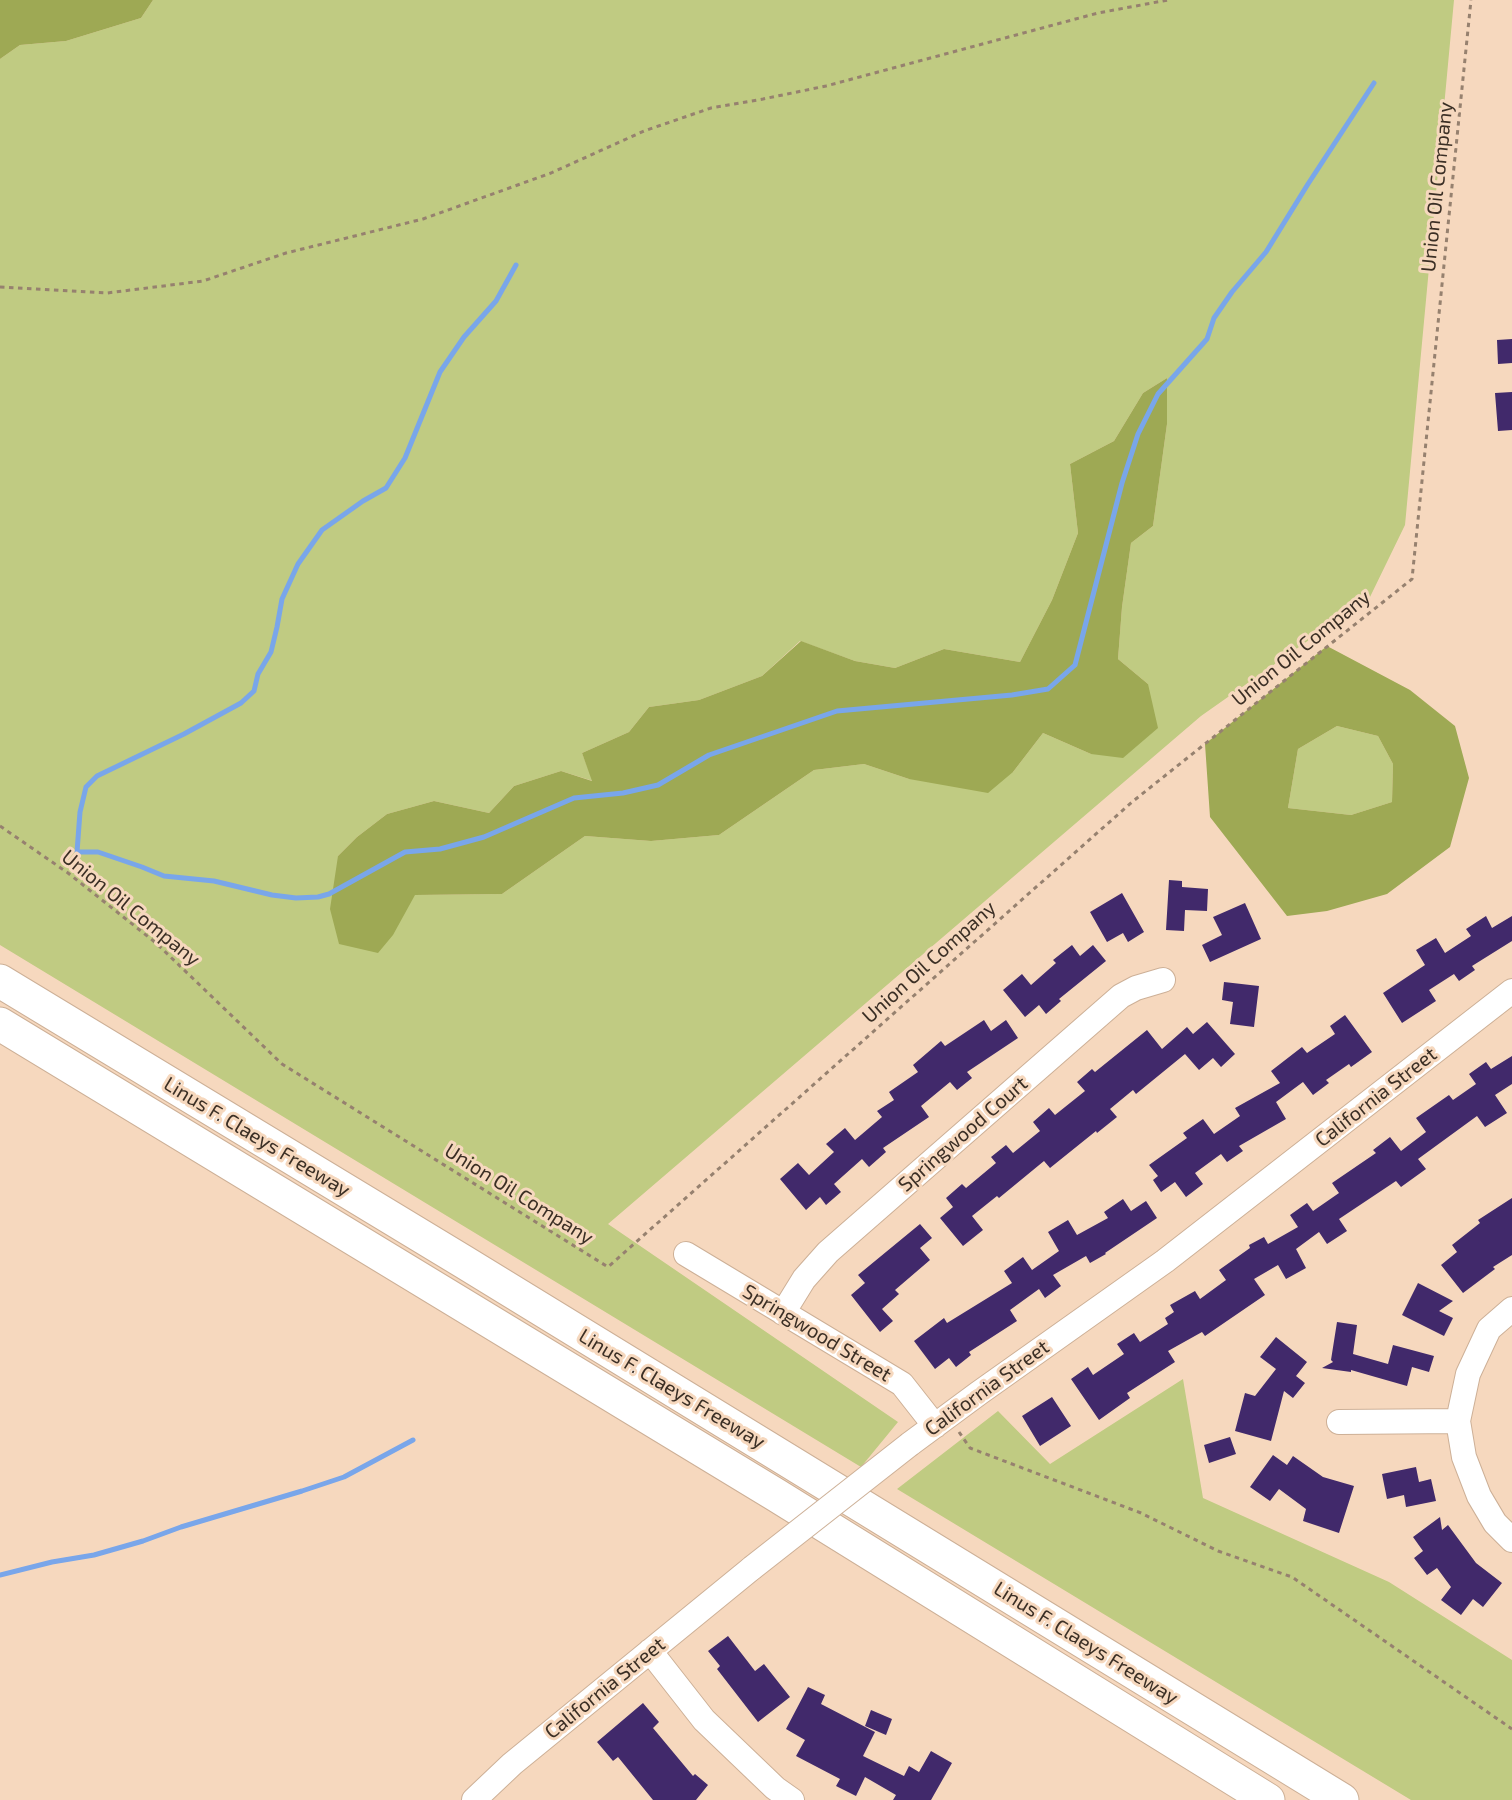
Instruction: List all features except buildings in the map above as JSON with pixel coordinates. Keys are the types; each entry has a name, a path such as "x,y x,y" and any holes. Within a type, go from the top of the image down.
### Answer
{"highway":[{"name":"Linus F. Claeys Freeway","path":"0,981 464,1262 1342,1800"},
{"name":"Linus F. Claeys Freeway","path":"0,1024 769,1491 1268,1800"}],"street":[{"name":"Springwood Court","path":"783,1313 808,1274 845,1237 1121,996 1136,988 1163,980"},
{"name":"California Street","path":"474,1800 512,1764 650,1651 910,1443 1165,1261 1512,991"},
{"name":"Springwood Street","path":"686,1254 902,1384 941,1421"},
{"path":"1512,1310 1489,1329 1468,1374 1458,1421 1464,1457 1479,1496 1495,1523 1512,1540"},
{"path":"1339,1422 1458,1421"},
{"path":"650,1651 704,1720 775,1788 792,1800"}],"path":[{"path":"0,287 107,293 203,281 286,253 423,219 551,173 644,131 711,108 826,86 1098,13 1168,0"},
{"name":"Union Oil Company","path":"0,826 68,873 156,943 282,1064 608,1267 1132,802 1412,579 1471,0"},
{"path":"941,1421 970,1448 1141,1513 1218,1551 1292,1577 1512,1729"}],"green space":[{"path":"0,0 153,0 141,18 66,41 20,45 0,59"},
{"path":"153,0 1454,0 1405,525 1370,597 1201,716 608,1224 898,1422 861,1467 0,945 0,59 20,45 66,41 141,18","holes":["1167,378 1167,424 1153,526 1131,543 1122,607 1118,659 1148,684 1091,754 1043,733 1013,772 909,779 864,764 814,770 719,835 651,841 585,836 502,894 415,895 338,856 357,837 387,814 434,801 489,813 514,786 561,771 593,781 582,753 629,732 649,707 699,700 762,676 800,641 855,661 895,668 944,649 1020,662 1052,600 1078,533 1070,464 1114,441 1143,393"]},
{"path":"1167,378 1167,424 1153,526 1131,543 1122,607 1118,659 1148,684 1158,728 1123,758 1091,754 1043,733 1013,772 988,793 909,779 864,764 814,770 719,835 651,841 585,836 502,894 415,895 393,935 378,953 339,944 330,909 338,856 357,837 387,814 434,801 489,813 514,786 561,771 592,781 582,753 629,732 649,707 699,700 762,676 801,641 855,661 895,668 944,649 1020,662 1052,600 1078,533 1070,464 1114,441 1143,393"},
{"path":"1327,646 1410,690 1455,726 1469,778 1450,847 1387,894 1327,911 1287,916 1210,817 1205,744","holes":["1337,726 1378,736 1393,764 1392,802 1351,815 1288,808 1298,749"]},
{"path":"1337,726 1378,736 1393,764 1392,802 1351,815 1288,808 1298,749"},
{"path":"1183,1379 1203,1498 1389,1582 1512,1660 1512,1800 1411,1800 897,1489 998,1411 1050,1464"}],"waterway":[{"path":"516,265 496,301 464,337 440,372 405,458 386,488 322,530 298,564 282,599 271,652 258,674 254,691 241,703 184,734 97,776 86,787 80,812 77,852 98,852 164,876 214,881 272,895 296,898 318,897 329,894 405,852 440,849 484,837 574,798 623,793 658,785 709,755 837,711 1012,695 1048,689 1075,665 1122,483 1138,434 1158,394 1207,339 1214,318 1232,292 1266,252 1374,83"},
{"path":"0,1575 52,1562 94,1555 302,1491 344,1477 413,1440"}]}
